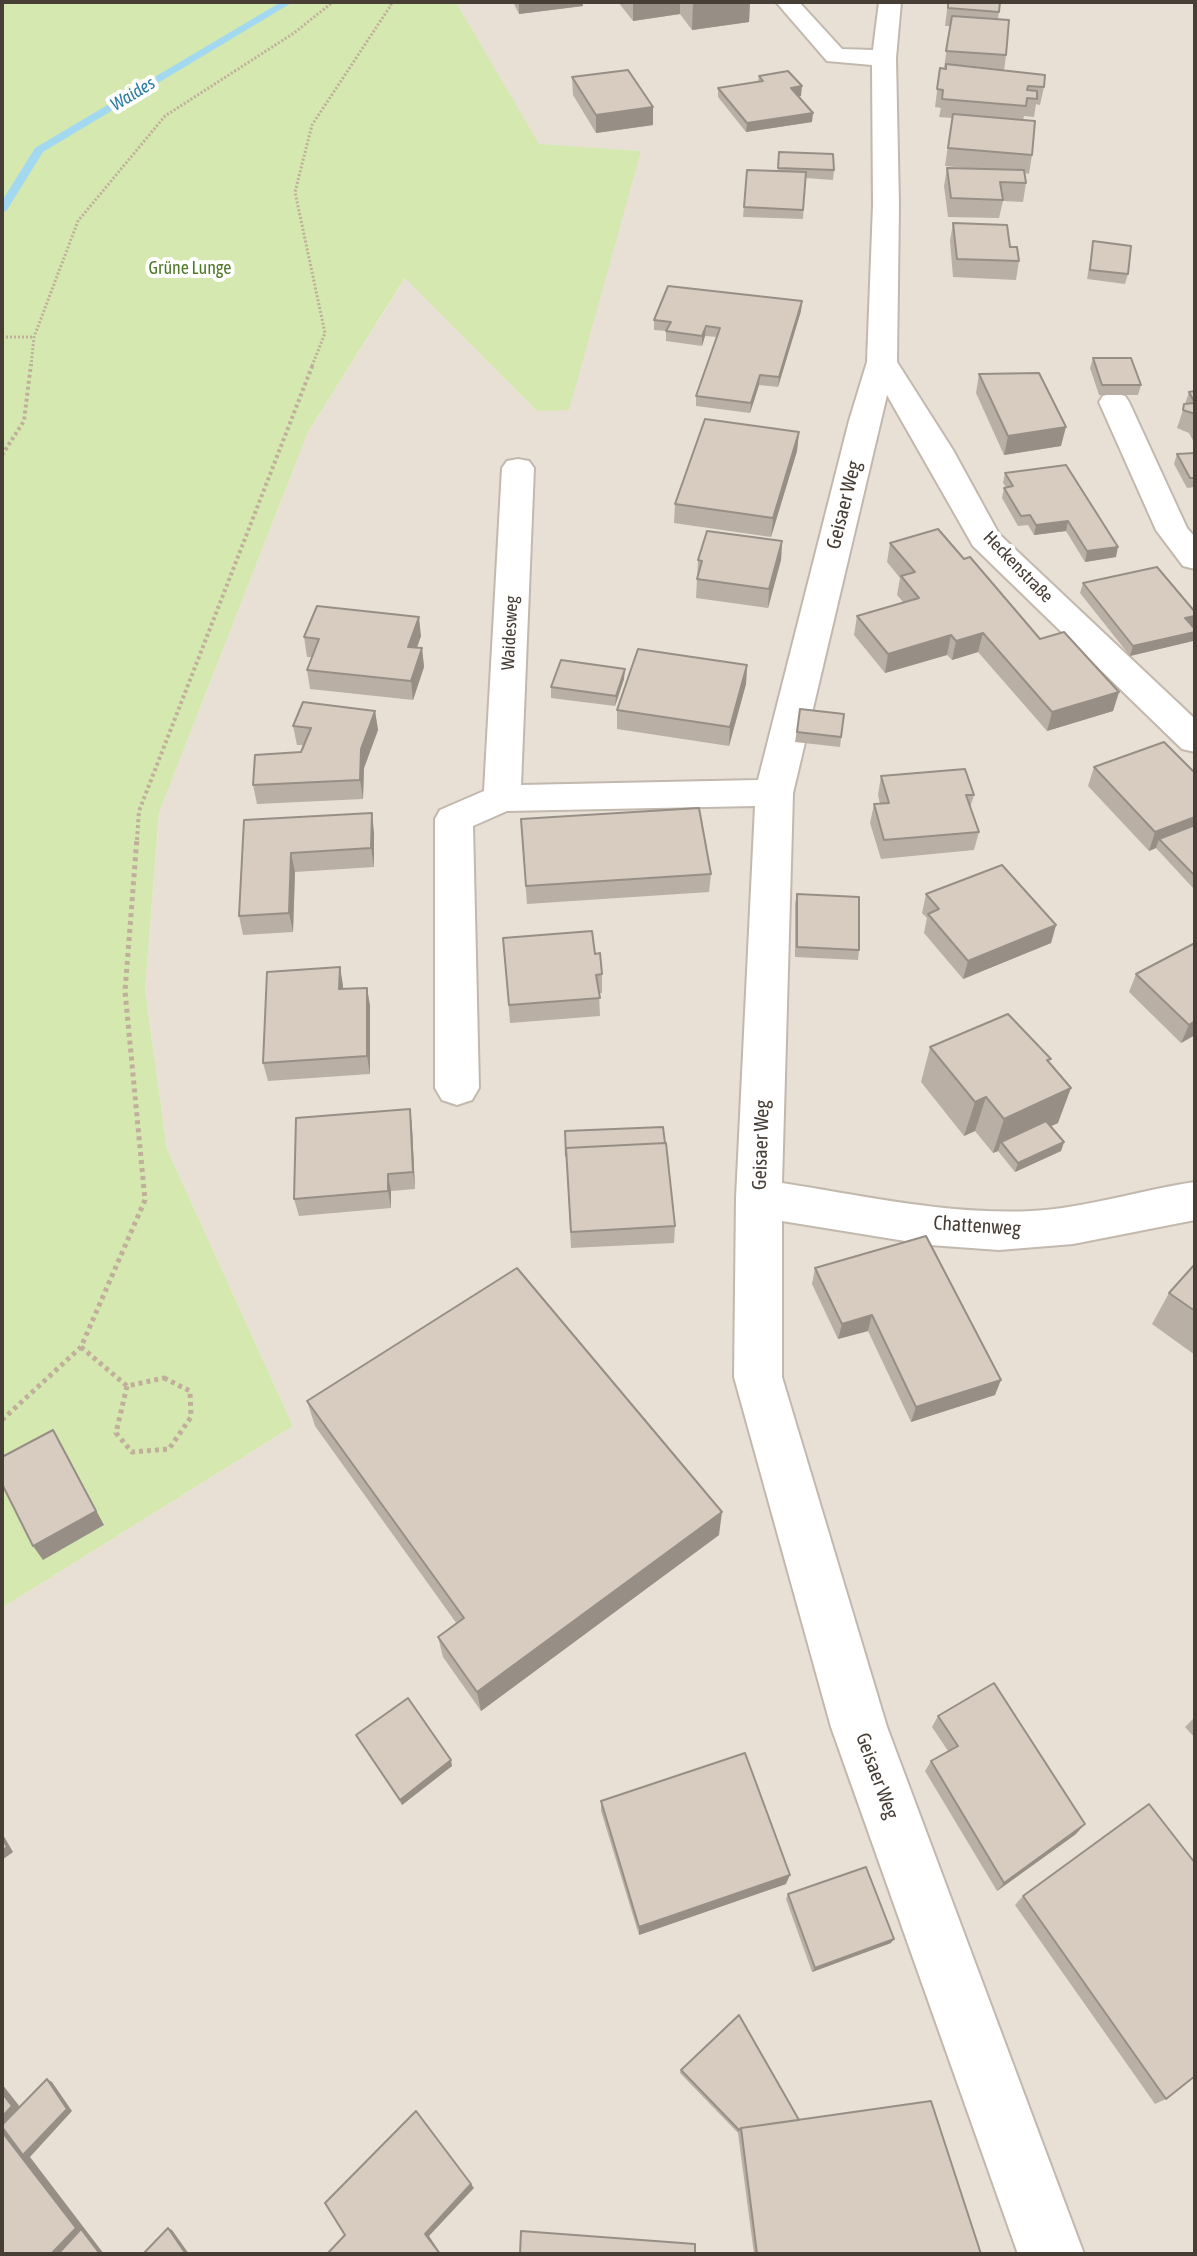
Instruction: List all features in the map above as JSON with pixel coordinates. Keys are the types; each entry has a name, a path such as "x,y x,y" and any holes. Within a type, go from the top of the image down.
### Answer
{"street":[{"path":"787,2 835,56 884,58"},
{"name":"Geisaer Weg","path":"890,2 884,58 886,205 882,362 864,421 774,793 759,1198 758,1377 859,1727 1051,2254"},
{"name":"Heckenstraße","path":"882,362 937,450 985,539 1195,740"},
{"path":"1114,402 1172,530 1195,559"},
{"name":"Waidesweg","path":"502,798 518,468"},
{"path":"457,1088 454,819 502,798 774,793"},
{"name":"Chattenweg","path":"759,1198 970,1230 1065,1228 1165,1204 1195,1201"}],"path":[{"path":"2,455 24,421 34,337 78,221 165,116 294,33 333,2"},
{"path":"2,1420 81,1347 145,1200 125,991 139,811 325,333 295,192 312,125 391,5 390,2"},
{"path":"2,337 34,337"},
{"path":"81,1347 127,1386"},
{"path":"164,1378 190,1391 191,1417 169,1449 132,1452 116,1433 127,1386 164,1378"}],"shaded area":[{"path":"456,2 1195,2 1195,2254 2,2254 2,1608 293,1426 167,1149 145,990 159,813 308,432 406,277 537,411 640,151 539,145"}],"green space":[{"name":"Grüne Lunge","path":"2,2 456,2 539,144 641,151 569,410 537,411 405,278 308,432 159,813 145,990 167,1149 293,1426 2,1608"}],"building":[{"path":"948,2 1000,2 999,12 948,8"},
{"path":"952,16 1009,20 1006,55 946,51"},
{"path":"946,64 1045,75 1044,87 1028,86 1027,90 1037,91 1037,99 1027,98 1026,106 942,99 943,90 937,89 940,68 946,69"},
{"path":"628,70 653,107 596,115 572,77"},
{"path":"788,71 802,86 791,88 813,113 747,123 718,88 763,81 759,76"},
{"path":"953,114 1035,121 1032,155 948,148"},
{"path":"779,152 833,154 834,170 778,168"},
{"path":"947,168 1024,170 1026,183 1000,182 1003,200 951,198"},
{"path":"747,170 806,172 803,210 744,207"},
{"path":"953,223 1007,225 1010,247 1017,247 1019,261 957,259"},
{"path":"1093,241 1131,246 1128,274 1090,270"},
{"path":"668,286 802,301 779,377 760,375 751,403 696,396 720,328 706,326 702,336 666,331 671,322 654,320"},
{"path":"1093,358 1131,358 1141,385 1102,385"},
{"path":"1039,373 1066,427 1008,436 979,374"},
{"path":"1195,403 1195,414 1183,410 1184,404"},
{"path":"705,419 799,432 773,518 675,504"},
{"path":"1195,453 1195,478 1190,478 1177,454"},
{"path":"1066,465 1118,547 1087,551 1068,521 1036,525 1030,515 1021,516 1004,488 1013,486 1005,473"},
{"path":"938,529 964,559 970,557 1040,639 1064,632 1119,692 1052,712 983,633 956,641 951,635 888,654 857,616 919,598 901,576 915,572 890,543"},
{"path":"707,531 782,541 769,589 697,579 702,561 698,560"},
{"path":"1157,567 1195,612 1195,616 1185,618 1195,632 1133,646 1083,583"},
{"path":"317,606 419,617 408,647 422,648 411,681 307,670 319,639 304,637"},
{"path":"638,649 747,665 730,727 617,710"},
{"path":"561,660 625,669 616,696 551,687"},
{"path":"303,702 375,711 361,749 360,780 253,785 255,755 301,752 311,728 293,726"},
{"path":"800,709 844,714 841,737 797,732"},
{"path":"1164,742 1195,773 1195,817 1155,832 1094,767"},
{"path":"965,769 974,795 966,795 979,832 884,840 874,804 889,803 881,776"},
{"path":"699,808 711,874 526,886 521,819"},
{"path":"372,813 371,848 291,853 289,913 239,916 244,820"},
{"path":"1195,825 1195,876 1159,839"},
{"path":"1002,865 1056,925 968,961 928,914 939,909 926,894"},
{"path":"797,894 859,897 859,950 797,947"},
{"path":"592,931 595,954 600,953 602,974 596,975 600,998 509,1005 503,938"},
{"path":"1195,943 1195,1021 1189,1025 1136,974"},
{"path":"340,967 339,989 367,988 367,1056 263,1063 267,972"},
{"path":"1008,1014 1051,1059 1047,1060 1071,1088 1004,1119 986,1097 975,1102 930,1047"},
{"path":"410,1109 413,1172 388,1174 388,1191 294,1199 296,1118"},
{"path":"1046,1121 1064,1142 1018,1163 1001,1142"},
{"path":"663,1127 665,1143 566,1148 566,1156 565,1131"},
{"path":"666,1143 675,1226 571,1232 566,1148"},
{"path":"926,1236 1001,1380 916,1407 872,1315 842,1324 815,1268"},
{"path":"1195,1264 1195,1311 1169,1293"},
{"path":"517,1268 722,1512 477,1692 438,1637 464,1618 307,1401"},
{"path":"53,1430 96,1511 33,1546 2,1484 2,1457"},
{"path":"994,1683 1085,1824 1004,1883 931,1761 958,1746 938,1716"},
{"path":"408,1698 451,1760 400,1800 356,1735"},
{"path":"745,1753 790,1875 639,1927 601,1801"},
{"path":"1149,1804 1195,1863 1195,2076 1166,2099 1023,1896"},
{"path":"866,1867 894,1939 815,1968 788,1894"},
{"path":"739,2015 799,2120 739,2130 681,2070"},
{"path":"47,2079 67,2109 23,2155 2,2125"},
{"path":"2,2093 12,2106 2,2117"},
{"path":"931,2101 981,2254 757,2254 741,2128"},
{"path":"416,2111 471,2184 425,2234 440,2254 327,2254 345,2235 325,2203"},
{"path":"2,2132 76,2228 51,2254 2,2254"},
{"path":"168,2228 186,2254 143,2254"},
{"path":"81,2229 100,2254 58,2254"},
{"path":"521,2231 695,2244 695,2254 520,2254"}],"waterway":[{"name":"Waides","path":"2,210 39,150 288,2"}]}
